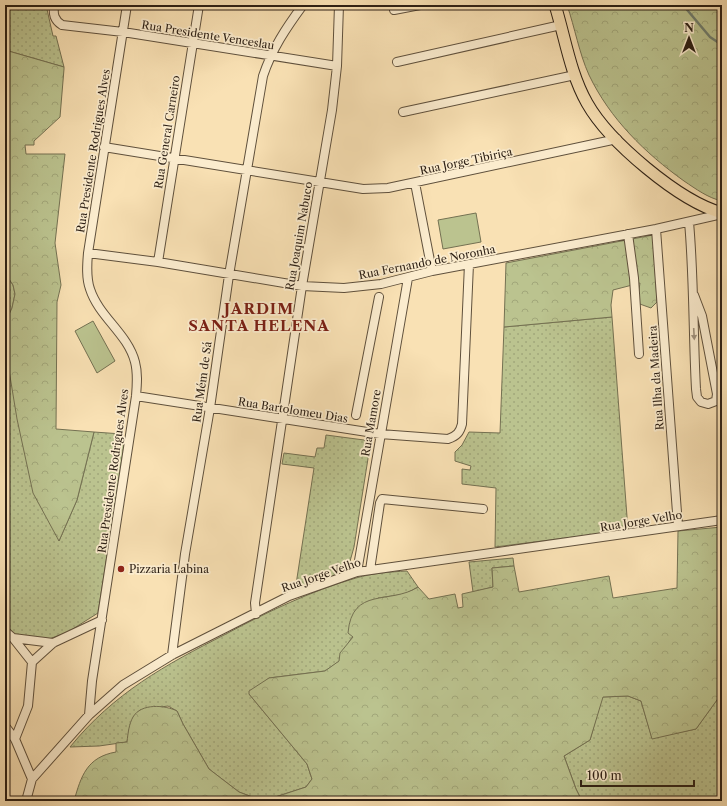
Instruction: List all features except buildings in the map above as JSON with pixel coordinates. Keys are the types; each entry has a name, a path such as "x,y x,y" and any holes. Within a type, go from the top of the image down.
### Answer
{"main road":[{"path":"555,5 574,75 587,103 598,120 616,139 666,184 694,202 722,214"}],"street":[{"name":"Rua Presidente Venceslau","path":"54,5 54,16 57,22 62,25 123,32 337,66"},
{"name":"Rua Presidente Rodrigues Alves","path":"89,715 92,682 136,396 137,377 131,352 124,339 108,320 90,290 87,270 88,253 127,5"},
{"name":"Rua General Carneiro","path":"158,262 199,5"},
{"name":"Rua Mém de Sá","path":"172,655 185,554 210,408 229,274 262,76 270,56 284,31 303,5"},
{"name":"Rua Joaquim Nabuco","path":"256,614 255,603 282,419 337,66 339,5"},
{"path":"394,10 420,5"},
{"path":"398,62 561,25"},
{"path":"403,112 574,75"},
{"name":"Rua Jorge Tibiriça","path":"104,148 174,158 246,171 374,189 414,183 616,139"},
{"path":"414,183 432,271"},
{"name":"Rua Fernando de Noronha","path":"88,253 158,262 302,286 360,287 408,278 432,271 656,229 722,214"},
{"path":"689,222 694,295 693,319 697,397 701,402 708,404 716,401 717,394 702,316 694,295"},
{"name":"Rua Ilha da Madeira","path":"656,229 678,526"},
{"path":"628,234 634,278 639,354"},
{"name":"Rua Bartolomeu Dias","path":"136,396 380,434 448,439 458,434 462,424 470,264"},
{"name":"Rua Mamore","path":"357,572 408,278"},
{"path":"356,415 379,297"},
{"path":"370,570 380,503 382,499 483,509"},
{"name":"Rua Jorge Velho","path":"32,779 89,715 123,685 172,655 256,614 289,596 357,572 722,520"},
{"path":"15,739 28,706 32,662 53,643 102,620"},
{"path":"5,631 13,638 32,662"},
{"path":"13,638 53,643"},
{"path":"5,726 15,739 32,779 26,801"}],"green space":[{"path":"5,5 46,5 53,36 56,36 64,67 5,50"},
{"path":"567,5 722,5 722,201 702,193 684,181 642,147 618,120 607,106 589,75 582,58"},
{"path":"5,50 64,67 60,117 34,141 34,145 25,145 26,154 65,154 55,243 61,285 57,302 56,429 94,432 77,500 59,541 33,493 17,419 8,364 7,319 12,308 15,294 13,285 5,273"},
{"path":"476,213 481,242 443,249 438,220"},
{"path":"653,235 657,302 651,308 637,303 640,283 613,290 611,305 612,317 504,327 506,263"},
{"path":"5,273 13,285 15,294 12,308 7,319 8,364 59,541 77,500 94,432 122,434 125,440 98,613 68,632 49,639 13,638 5,631"},
{"path":"612,317 628,530 495,547 496,488 462,484 462,469 470,470 471,466 455,461 455,452 462,445 469,432 500,433 504,327"},
{"path":"93,321 115,361 97,373 75,331"},
{"path":"326,435 364,440 370,446 354,547 347,572 295,591 314,468 282,464 284,453 315,457 317,448 324,448"},
{"path":"722,527 722,693 696,729 652,739 641,701 628,696 603,697 590,740 564,756 582,801 263,801 306,787 312,779 307,764 249,694 249,691 269,678 325,671 339,661 340,653 353,637 348,633 351,618 357,609 365,603 374,599 407,592 418,587 429,599 455,594 458,608 463,607 462,594 493,587 492,568 514,566 519,592 609,576 613,598 677,588 678,531"},
{"path":"513,558 514,566 492,568 493,587 473,592 469,562"},
{"path":"407,571 418,587 405,594 378,598 349,642 340,661 325,671 269,678 249,694 307,764 312,779 306,787 263,801 239,792 209,769 177,711 168,706 140,710 134,716 130,725 127,742 99,746 70,747 104,711 142,682 182,657 273,610 322,589 362,576"},
{"path":"722,693 722,801 582,801 564,756 590,740 602,697 628,696 641,701 652,738 696,729"},
{"path":"154,706 166,707 177,711 209,769 239,792 263,801 74,801 79,784 92,763 98,758 116,752 116,743 127,742 128,732 133,717 142,709"}],"waterway":[{"path":"683,5 710,37 722,45"}],"place":[{"name":"Pizzaria Labina","path":"121,569"}],"district":[{"name":"JARDIM SANTA HELENA","path":"259,316"}]}
